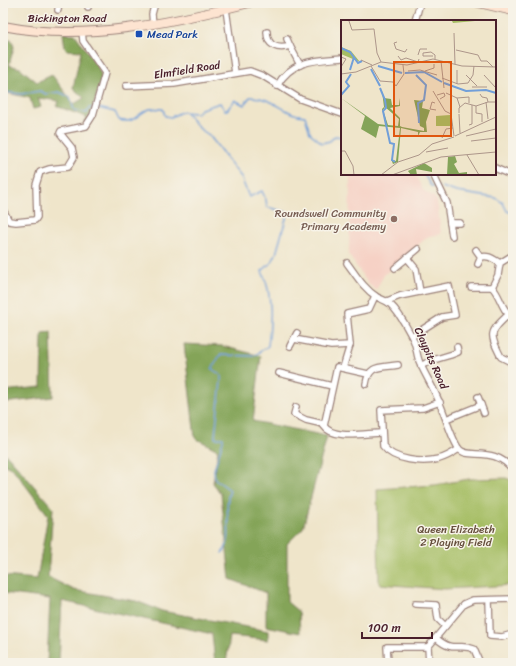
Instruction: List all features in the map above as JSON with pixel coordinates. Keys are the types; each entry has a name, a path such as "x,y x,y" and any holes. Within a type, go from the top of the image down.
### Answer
{"main road":[{"name":"Bickington Road","path":"3,26 37,31 82,31 153,25 249,3"},
{"path":"479,3 513,10"}],"street":[{"path":"58,10 59,3"},
{"path":"153,25 152,14 155,3"},
{"path":"415,20 420,3"},
{"name":"Elmfield Road","path":"124,86 174,84 235,73 226,9"},
{"path":"3,210 9,221 16,222 35,220 37,217 36,185 40,172 49,169 68,167 74,158 72,148 60,133 61,131 86,126 93,115 105,73 83,41 82,31"},
{"path":"265,36 272,45 277,47 290,46"},
{"path":"287,39 300,65"},
{"path":"277,86 285,75 310,60 341,58"},
{"path":"235,73 250,71 255,72 300,99 341,114"},
{"path":"496,168 513,176"},
{"path":"434,175 447,203 452,236"},
{"path":"450,223 460,222"},
{"path":"395,268 418,249"},
{"path":"476,250 481,257"},
{"path":"492,287 498,275 500,263 513,255"},
{"path":"481,257 486,256 500,263"},
{"path":"478,264 481,257"},
{"path":"406,258 416,269 420,292"},
{"name":"Claypits Road","path":"347,263 366,288 375,296 387,301 394,308 412,336 416,344 421,366 440,402 459,449"},
{"path":"387,301 449,286 455,314 442,317 412,336"},
{"path":"471,287 492,287 496,290 511,316 493,330 492,339 500,357 513,363"},
{"path":"343,368 350,346 347,314 369,309 375,296"},
{"path":"290,346 291,341 294,339 297,332"},
{"path":"294,339 331,346 350,346"},
{"path":"421,366 431,360 447,357 458,352 457,347"},
{"path":"366,384 368,374 372,370 398,365"},
{"path":"323,424 337,367 368,374"},
{"path":"279,373 332,386"},
{"path":"478,397 484,412"},
{"path":"440,402 423,408 381,410 382,442 386,450 411,460 438,459 459,449 467,454 492,455 502,460 512,469"},
{"path":"446,419 481,405"},
{"path":"296,407 294,414 306,420 323,424 328,430 339,434 381,433"},
{"path":"429,663 428,647 464,604 473,600 513,599"},
{"path":"489,600 490,636 502,637 513,634"},
{"path":"415,604 436,605 438,619 445,626"},
{"path":"436,638 445,646 469,647 474,649 480,663"},
{"path":"388,663 388,647 428,647"}],"shaded area":[{"name":"Roundswell Community Primary Academy","path":"350,175 412,175 417,178 423,190 434,197 437,201 441,234 430,236 424,240 384,275 376,290 368,284 349,255"}],"green space":[{"path":"63,33 75,34 98,67 102,77 91,114 84,123 86,117 56,106 59,101 38,98 41,107 33,109 30,98 3,92 3,40 11,39 14,47 9,65 20,68 37,82 52,75 74,104 84,98 73,88 81,51 67,50 65,48"},
{"path":"51,332 53,397 3,403 3,391 41,387 42,333"},
{"path":"184,344 222,346 261,356 253,421 327,436 303,528 287,544 287,602 299,612 300,633 266,626 266,593 230,579 221,494 213,483 218,450 195,438"},
{"path":"3,453 8,456 53,508 48,577 74,590 136,601 162,611 268,631 268,640 230,636 226,663 215,663 212,634 62,601 59,663 47,663 50,599 3,593 3,576 37,579 48,515 13,469 3,464"},
{"name":"Queen Elizabeth 2 Playing Field","path":"506,478 513,481 513,585 445,589 379,584 377,489 435,485 469,479"}],"waterway":[{"path":"3,92 21,94 40,91 46,94 59,92 70,97 74,110 87,113 89,108 94,108"},
{"path":"98,108 115,112 119,120 129,121 152,109 163,109 165,116 171,117 181,112 197,113 201,109 220,103 225,110 227,110 235,100 244,105 250,97 258,97 298,115 305,116 310,133 322,143 330,141 335,136 341,137"},
{"path":"186,113 200,129 209,135 241,177 249,197 262,191 267,207 286,212 287,215 276,254 272,262 262,271 266,280 270,299 268,346 254,356 220,355 212,369 221,375 215,438 223,438 214,470 215,479 230,490 227,506 229,532 228,540 222,553"},
{"path":"425,175 431,186 438,187"},
{"path":"442,187 456,192 496,198 503,203 507,211 513,213"}],"place":[{"name":"Mead Park","path":"139,34"},
{"name":"Roundswell Community Primary Academy","path":"394,219"}]}
